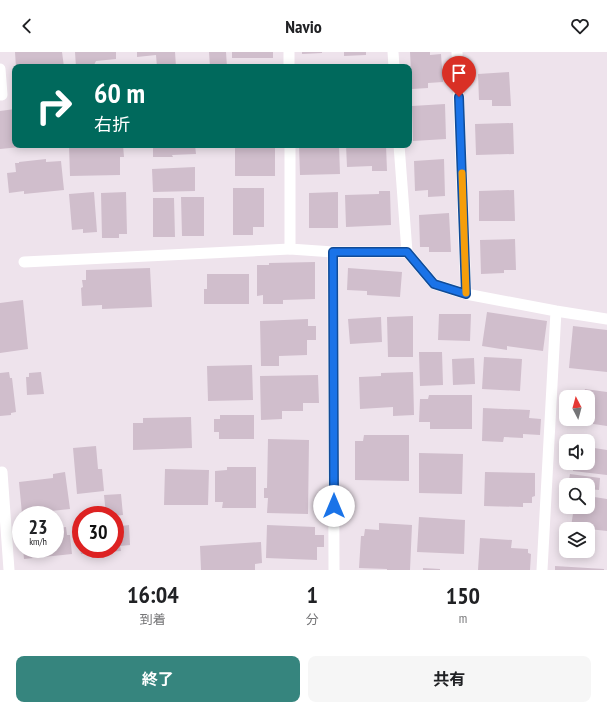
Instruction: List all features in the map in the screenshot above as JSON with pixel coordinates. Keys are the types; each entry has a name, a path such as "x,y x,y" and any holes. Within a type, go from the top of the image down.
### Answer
{"street":[{"path":"289,52 289,64"},
{"path":"393,52 394,64"},
{"path":"457,52 466,294"},
{"path":"0,69 2,95 0,96"},
{"path":"290,148 290,249"},
{"path":"399,148 407,252 434,284 466,294 607,319"},
{"path":"24,262 290,249 333,252 407,252"},
{"path":"333,252 334,570"},
{"path":"542,570 556,311"},
{"path":"2,472 9,570"}],"building":[{"path":"15,52 62,52 64,64 16,64"},
{"path":"75,52 116,52 116,59 96,61 94,64 76,64"},
{"path":"137,52 175,52 176,64 157,64 156,55 137,57"},
{"path":"209,52 226,52 227,64 210,64"},
{"path":"232,52 273,52 273,58 232,58"},
{"path":"302,52 322,52 322,53 302,54"},
{"path":"344,52 366,52 366,55 344,56"},
{"path":"410,52 430,52 430,55 441,54 443,82 428,83 428,88 412,89 412,64 411,64"},
{"path":"509,72 511,106 492,106 492,100 479,100 478,74"},
{"path":"445,104 446,139 413,141 412,106"},
{"path":"12,109 12,148 0,149 0,111"},
{"path":"513,123 514,154 476,155 475,124"},
{"path":"69,148 123,148 124,157 120,157 120,175 70,176"},
{"path":"153,148 195,148 196,154 172,155 173,157 153,157"},
{"path":"235,148 275,148 275,176 235,176"},
{"path":"299,148 339,148 340,174 300,175"},
{"path":"346,148 386,148 387,171 372,171 372,166 347,167"},
{"path":"46,159 46,162 61,161 64,190 24,194 24,191 9,193 7,173 16,172 15,163"},
{"path":"444,159 445,196 428,197 428,190 415,191 414,161"},
{"path":"195,167 195,191 153,192 152,169"},
{"path":"233,188 264,188 264,227 253,227 253,235 233,235"},
{"path":"514,190 515,221 479,221 479,191"},
{"path":"379,191 390,191 391,225 346,227 345,195 379,194"},
{"path":"94,192 97,232 83,233 83,229 72,230 69,194"},
{"path":"126,192 127,234 119,234 119,238 102,238 101,193"},
{"path":"338,192 338,228 309,228 309,193"},
{"path":"181,197 204,197 204,236 182,236"},
{"path":"153,198 174,198 175,237 153,237"},
{"path":"449,213 451,252 429,252 429,247 420,247 419,215"},
{"path":"515,239 516,270 504,270 504,273 481,274 480,240"},
{"path":"315,262 315,299 283,300 283,304 263,304 263,295 257,296 257,265 269,265 269,263"},
{"path":"150,268 152,307 102,309 102,305 82,306 81,288 83,287 82,280 86,280 86,270"},
{"path":"348,268 402,272 400,297 367,295 367,291 347,290"},
{"path":"207,274 249,274 249,304 204,304 204,289 207,289"},
{"path":"23,300 28,349 0,353 0,303"},
{"path":"487,312 547,321 543,351 507,346 507,350 482,346"},
{"path":"439,314 471,314 470,341 438,340"},
{"path":"413,316 413,357 388,357 387,317"},
{"path":"381,317 382,342 350,344 348,319"},
{"path":"308,319 308,326 316,326 316,340 307,340 307,355 279,356 279,366 261,366 260,321"},
{"path":"573,326 607,330 607,372 569,368"},
{"path":"419,352 442,352 443,385 420,386"},
{"path":"484,357 522,359 520,391 482,389"},
{"path":"474,358 475,384 453,385 452,359"},
{"path":"252,365 253,400 208,401 207,366"},
{"path":"9,372 10,378 12,378 16,412 11,413 11,415 0,416 0,373"},
{"path":"41,372 44,394 27,395 26,377 29,377 29,373"},
{"path":"413,372 414,415 393,416 393,407 360,409 359,377 381,376 381,373"},
{"path":"318,375 319,403 303,403 303,411 282,411 282,419 261,420 260,376"},
{"path":"595,390 607,392 607,426 595,424"},
{"path":"429,395 472,395 472,429 430,429 430,422 419,422 420,399 428,399"},
{"path":"483,408 530,410 529,418 541,419 540,435 523,434 523,438 504,437 503,442 482,441"},
{"path":"220,415 254,415 254,439 219,439 219,432 214,432 214,419 220,419"},
{"path":"191,417 192,448 133,450 133,423 143,423 143,418"},
{"path":"364,435 409,435 409,481 355,480 355,441 363,441"},
{"path":"268,439 309,440 308,514 267,513 268,498 264,498 264,488 267,488"},
{"path":"96,446 98,469 102,469 104,491 77,494 73,448"},
{"path":"595,448 607,450 607,475 573,471 595,470"},
{"path":"419,453 463,454 462,494 419,493"},
{"path":"227,467 256,467 256,508 222,508 223,502 215,502 215,471 227,470"},
{"path":"165,469 209,470 208,505 164,505"},
{"path":"65,472 70,509 64,510 64,506 21,506 19,482 53,478 53,474"},
{"path":"485,472 535,473 535,496 532,497 532,503 523,503 523,507 484,506"},
{"path":"570,474 600,478 599,490 595,490 595,478 569,478"},
{"path":"121,494 122,506 105,506 104,495"},
{"path":"595,497 607,499 607,531 595,530 595,522 572,522 573,514 595,514"},
{"path":"419,517 465,520 464,554 417,552"},
{"path":"379,523 412,525 410,570 359,568 361,536 364,536 365,529 379,530"},
{"path":"129,525 130,545 124,546 124,526"},
{"path":"267,525 315,527 315,535 324,535 324,547 317,547 317,560 266,558"},
{"path":"64,527 66,527 67,535 70,535 72,554 64,555"},
{"path":"480,538 512,540 511,548 528,549 528,553 531,554 530,570 478,570"},
{"path":"261,542 262,563 255,564 255,570 201,570 200,546"},
{"path":"555,566 604,569 604,570 555,570"},
{"path":"423,568 440,569 440,570 423,570"}],"slow traffic":[{"path":"462,173 466,293"}],"route":[{"path":"334,506 333,252 407,252 434,284 466,294 459,97"}]}
